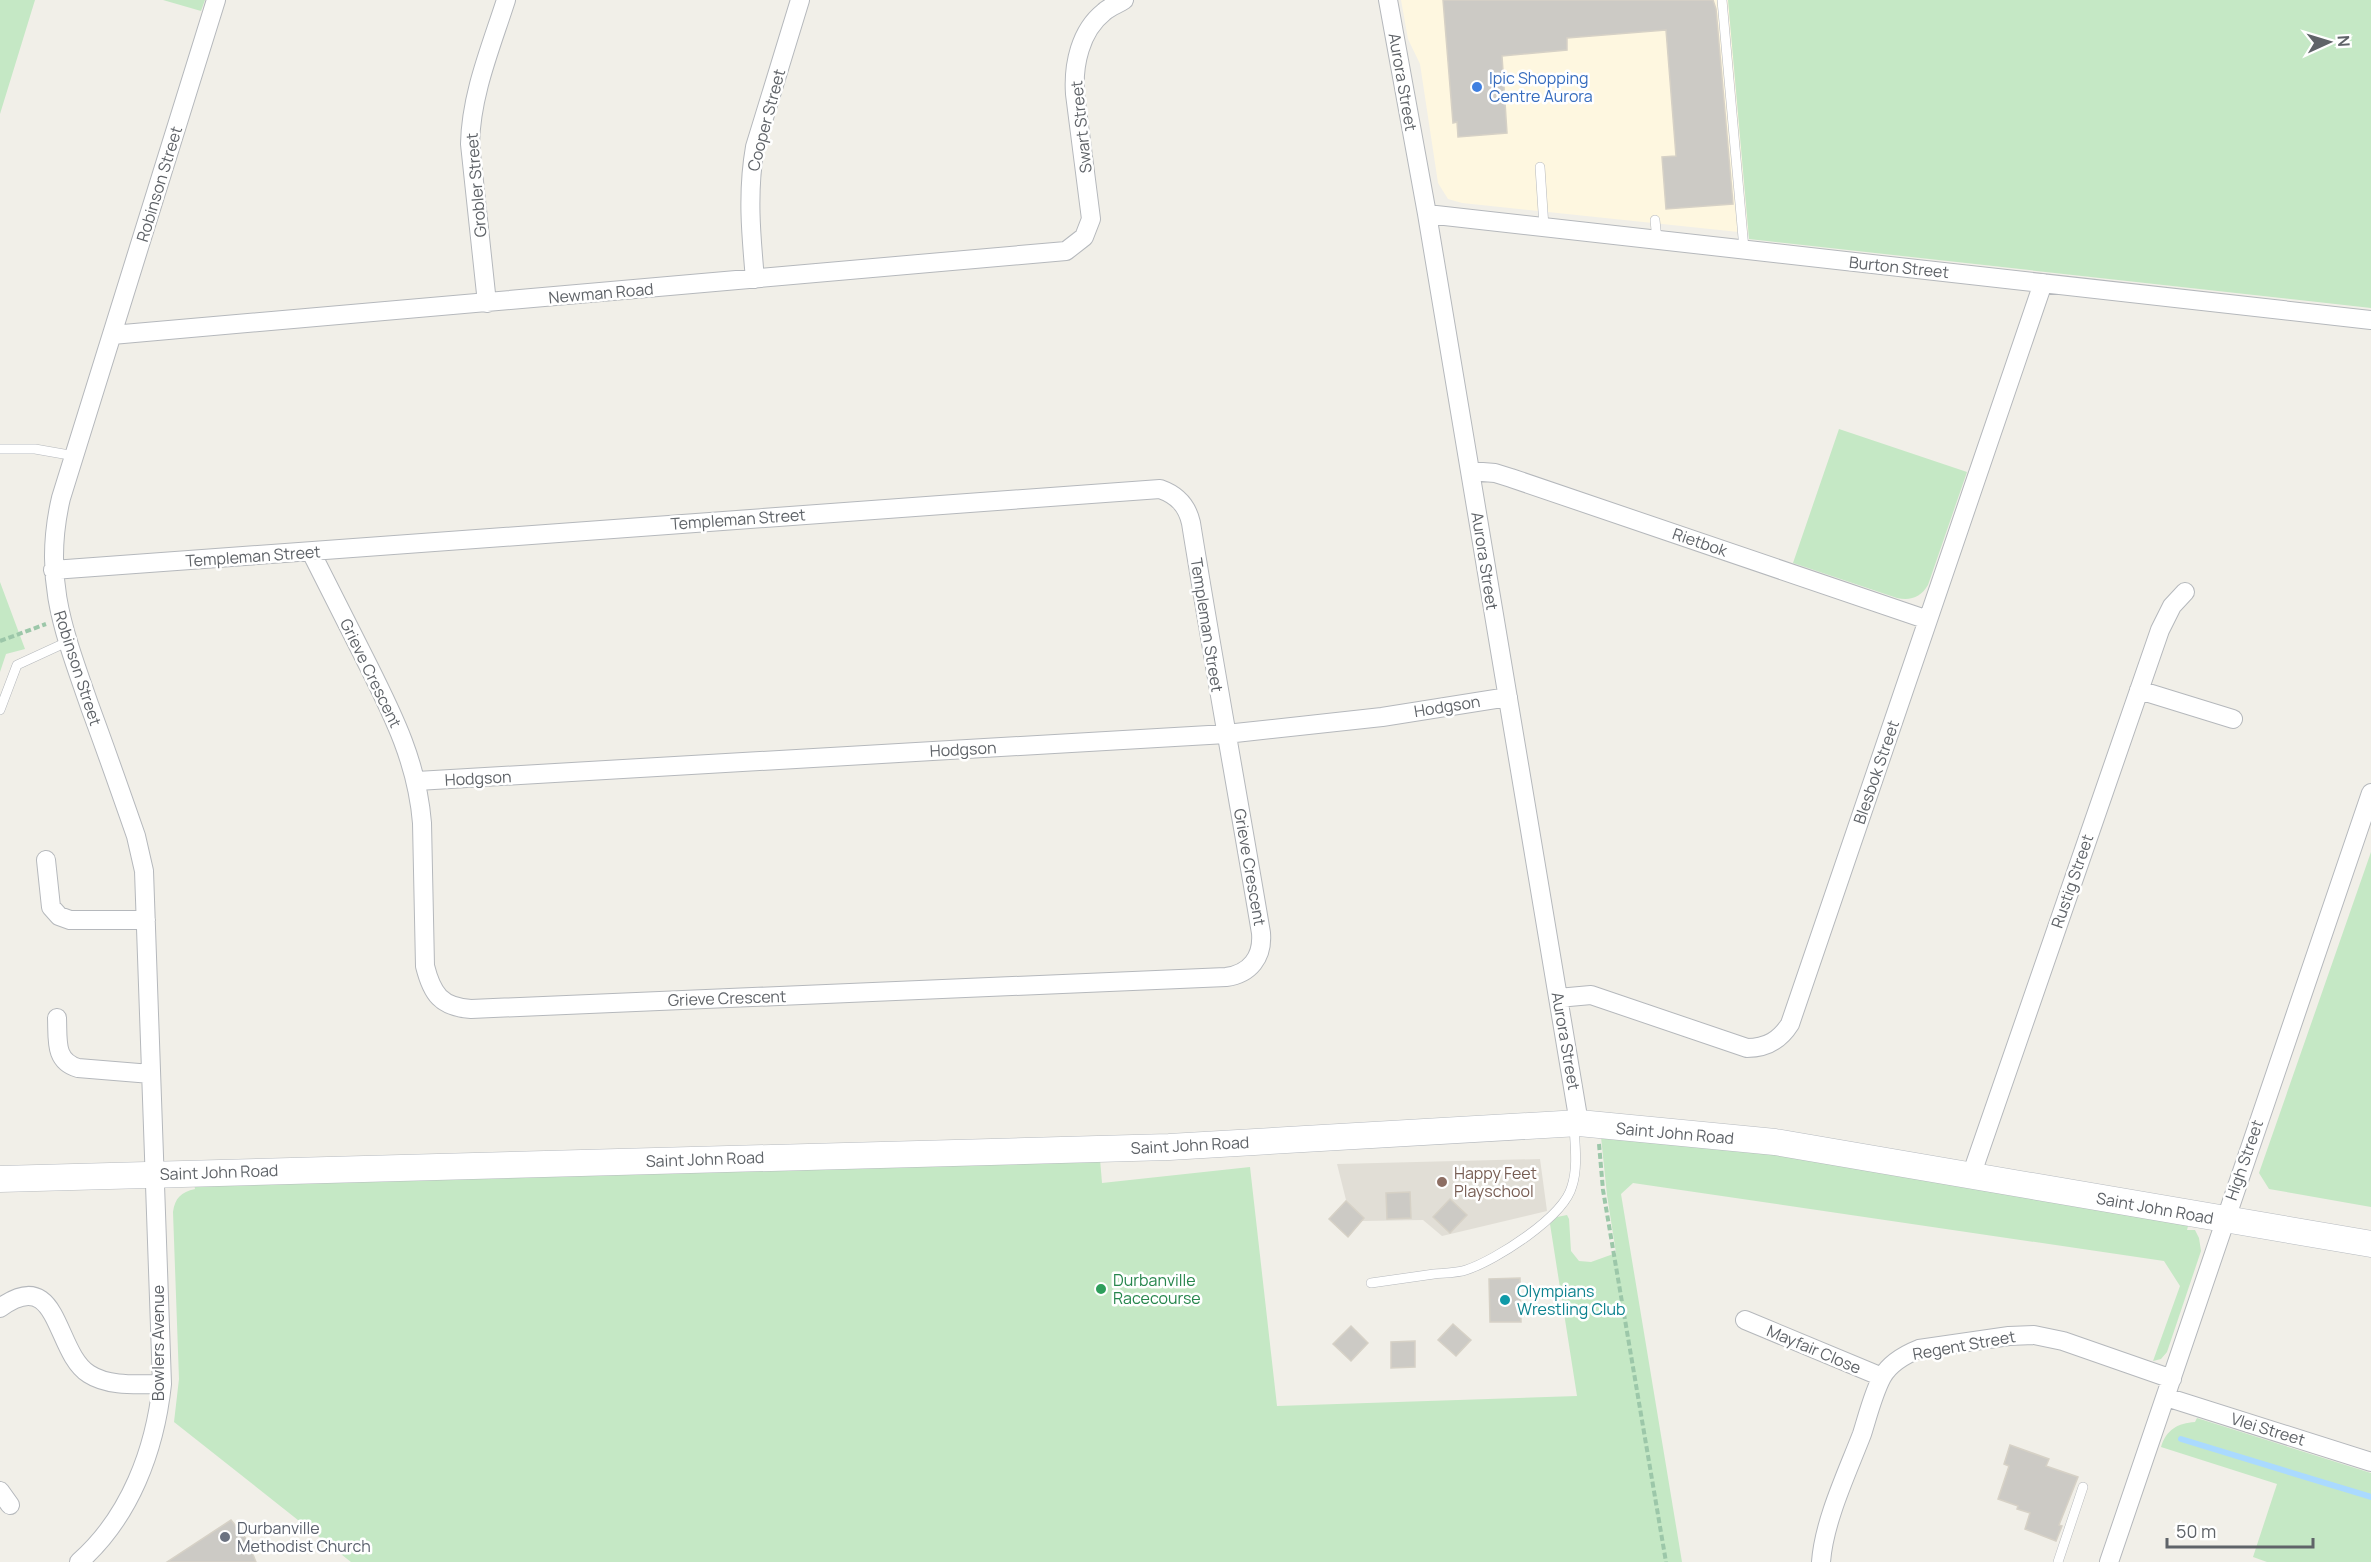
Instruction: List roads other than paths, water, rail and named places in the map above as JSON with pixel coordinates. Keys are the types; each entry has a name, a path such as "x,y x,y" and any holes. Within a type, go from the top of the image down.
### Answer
{"main road":[{"name":"Saint John Road","path":"0,1179 1169,1147 1583,1124 1775,1142 2371,1244"}],"street":[{"name":"Robinson Street","path":"154,1174 145,882 140,848 67,642 60,619 53,570 56,518 216,0"},
{"name":"Grobler Street","path":"487,303 470,127 473,107 506,0"},
{"name":"Cooper Street","path":"755,279 750,214 755,147 800,0"},
{"name":"Swart Street","path":"1084,237 1091,219 1075,94 1076,67 1083,41 1092,25 1104,11 1124,0"},
{"name":"Aurora Street","path":"1388,0 1558,998 1583,1124"},
{"name":"Burton Street","path":"1426,214 2371,320"},
{"name":"Newman Road","path":"112,335 1059,253 1073,248 1084,237"},
{"name":"Blesbok Street","path":"1558,998 1591,995 1748,1048 1765,1046 1780,1037 1790,1024 2043,283"},
{"name":"Rietbok","path":"1470,471 1495,473 1511,478 1928,620"},
{"name":"Templeman Street","path":"53,570 1160,489 1174,495 1189,515 1227,734"},
{"name":"Grieve Crescent","path":"311,552 409,753 417,781 422,823 425,966 435,992 442,1001 455,1008 1234,976 1248,969 1260,953 1262,943 1227,734"},
{"name":"Rustig Street","path":"1971,1176 2160,630 2172,606 2185,592"},
{"path":"2139,690 2233,719"},
{"name":"Hodgson","path":"417,781 1227,734 1382,717 1508,697"},
{"name":"High Street","path":"2109,1562 2371,793"},
{"path":"46,860 51,907 59,916 70,920 146,920"},
{"path":"57,1018 59,1050 68,1065 78,1068 151,1074"},
{"name":"Bowlers Avenue","path":"79,1562 116,1518 140,1475 155,1431 162,1384 154,1174"},
{"path":"0,1308 17,1298 41,1299 52,1310 74,1360 88,1374 114,1383 162,1384"},
{"name":"Mayfair Close","path":"1745,1320 1882,1377"},
{"name":"Regent Street","path":"1821,1562 1822,1549 1832,1516 1882,1377 1898,1359 1919,1349 2021,1334 2049,1337 2172,1379"},
{"name":"Vlei Street","path":"2166,1397 2371,1462"}],"lane":[{"path":"1722,0 1744,249"},
{"path":"1540,167 1544,227"},
{"path":"1655,220 1657,240"},
{"path":"0,449 35,449 75,456"},
{"path":"0,710 17,665 67,642"},
{"path":"1371,1283 1466,1270 1527,1235 1552,1215 1567,1198 1583,1124"},
{"path":"2058,1562 2083,1486"}],"waterway":[{"path":"2181,1439 2371,1497"}],"place":[{"name":"Ipic Shopping Centre Aurora","path":"1477,87"},
{"name":"Happy Feet Playschool","path":"1442,1182"},
{"name":"Durbanville Racecourse","path":"1101,1289"},
{"name":"Olympians Wrestling Club","path":"1505,1300"},
{"name":"Durbanville Methodist Church","path":"225,1537"}]}
